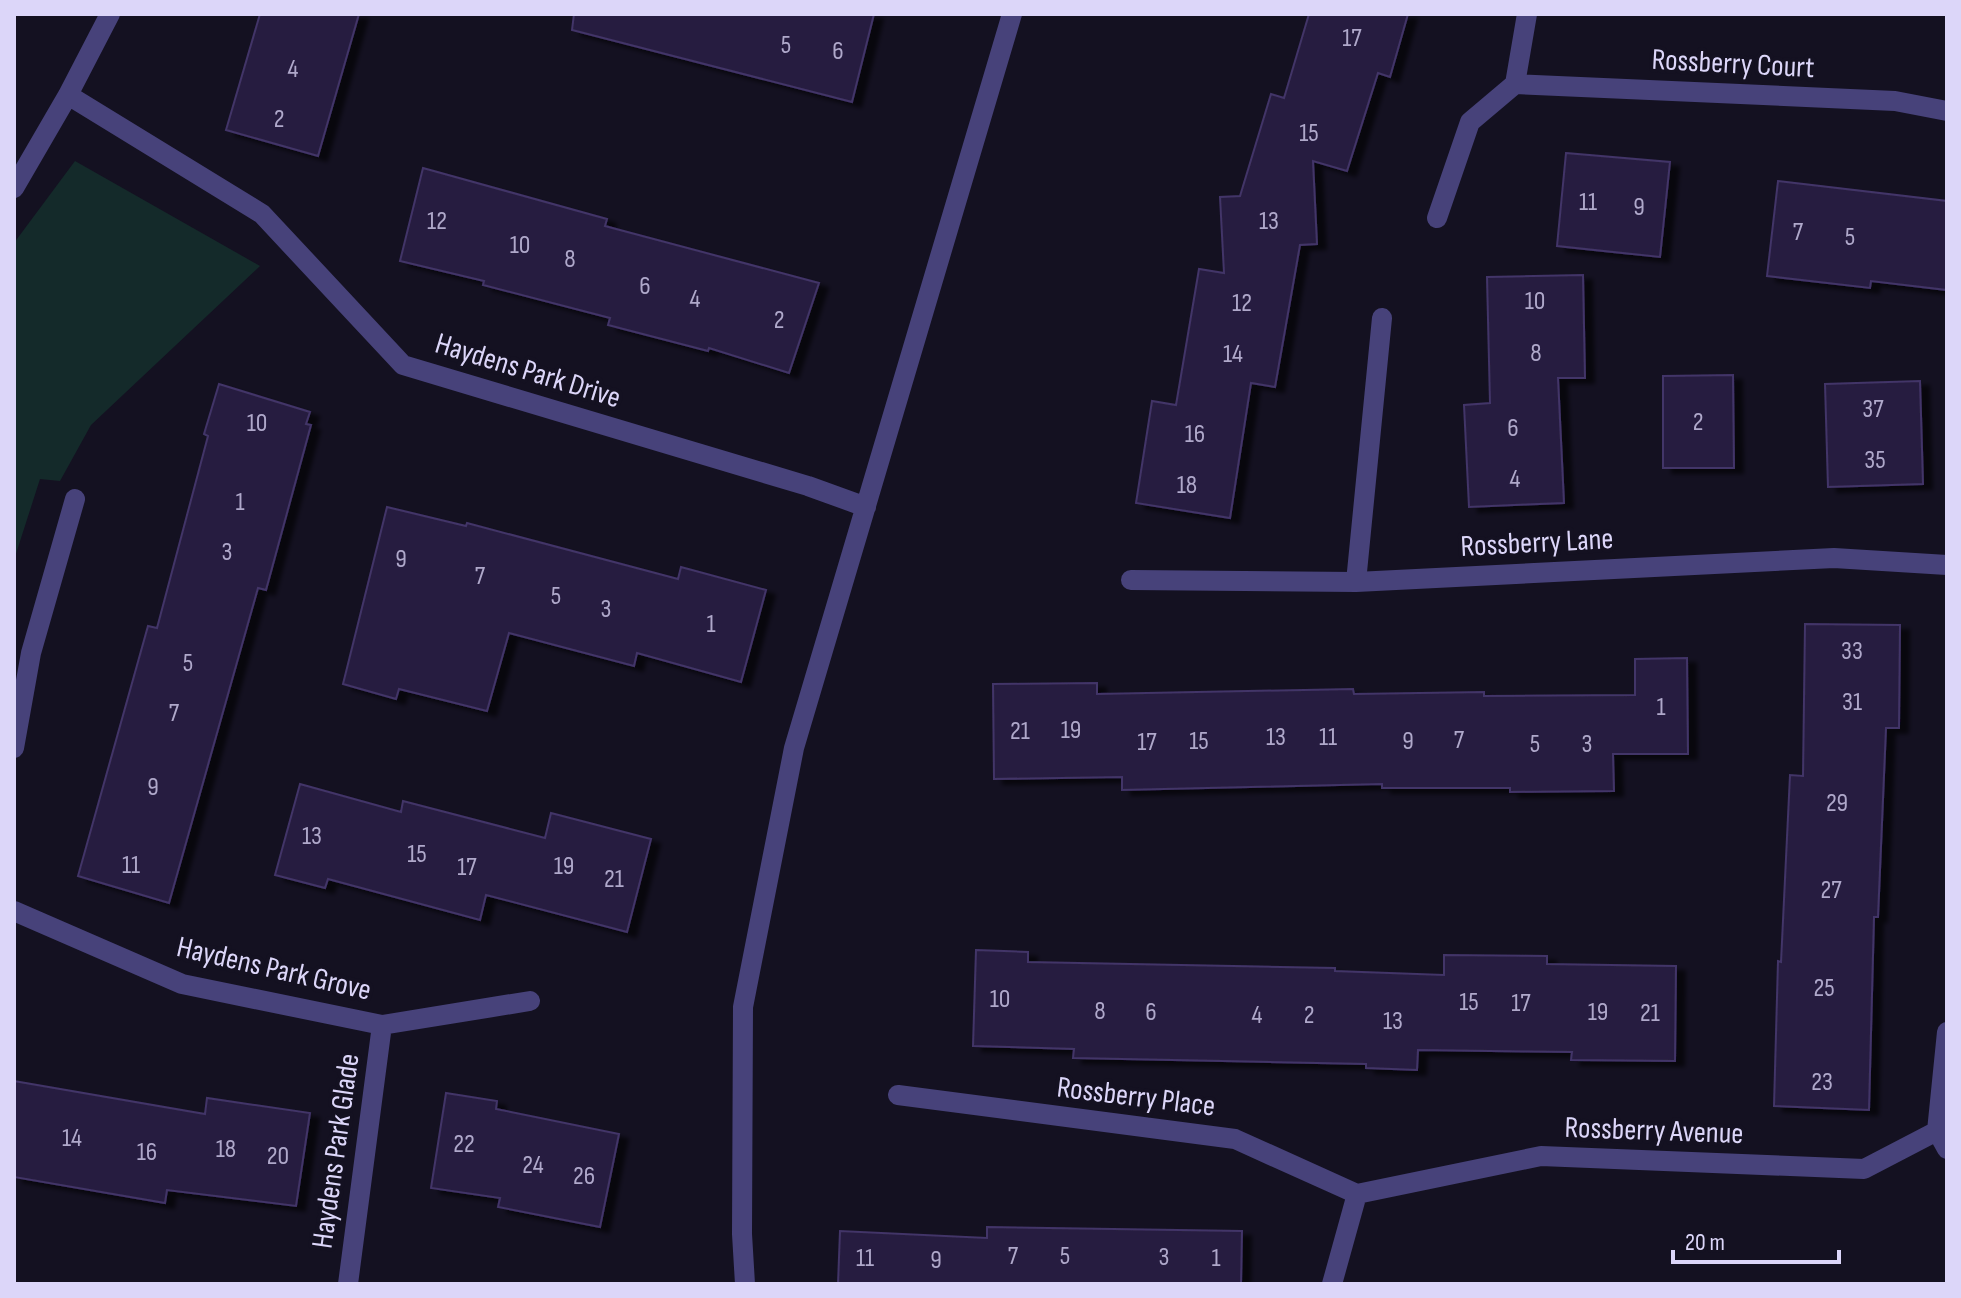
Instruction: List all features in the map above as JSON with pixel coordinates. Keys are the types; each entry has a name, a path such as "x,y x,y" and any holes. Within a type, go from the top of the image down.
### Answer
{"street":[{"path":"14,188 110,14"},
{"path":"745,1284 742,1234 743,1007 794,748 1012,14"},
{"path":"1437,218 1470,122 1515,84 1527,14"},
{"name":"Rossberry Court","path":"1515,84 1895,101 1947,111"},
{"name":"Haydens Park Drive","path":"68,95 262,214 403,365 808,486 866,507"},
{"path":"1356,582 1382,318"},
{"path":"14,748 31,653 75,499"},
{"name":"Rossberry Lane","path":"1131,580 1356,582 1834,558 1947,565"},
{"name":"Haydens Park Grove","path":"14,911 182,984 382,1025 530,1001"},
{"name":"Haydens Park Glade","path":"348,1284 382,1025"},
{"name":"Rossberry Avenue","path":"1357,1194 1541,1156 1864,1169 1942,1140 1947,1032"},
{"name":"Rossberry Place","path":"898,1095 1235,1139 1357,1194"},
{"path":"1332,1284 1357,1194"}],"green space":[{"path":"75,161 260,266 91,425 60,481 40,479 14,560 14,243"}],"building":[{"path":"260,14 359,14 318,156 226,130"},
{"path":"574,14 874,14 852,102 572,30"},
{"path":"1309,14 1408,14 1390,77 1378,73 1347,171 1313,161 1317,244 1300,245 1275,387 1251,383 1230,518 1136,503 1152,401 1176,405 1199,269 1224,273 1220,197 1240,196 1271,94 1284,98"},
{"path":"1566,153 1670,162 1660,257 1557,246"},
{"path":"423,168 607,219 605,226 819,283 789,373 709,348 708,351 608,325 610,318 483,285 484,281 400,261"},
{"path":"1778,181 1947,201 1947,290 1871,281 1870,288 1767,276"},
{"path":"1583,275 1585,378 1558,378 1564,503 1469,507 1464,405 1490,403 1487,277"},
{"path":"1733,375 1734,468 1663,468 1663,376"},
{"path":"1920,381 1923,484 1828,487 1825,384"},
{"path":"219,384 310,412 306,424 311,425 266,590 258,588 169,903 78,876 148,626 157,628"},
{"path":"387,507 466,526 467,523 678,579 681,567 766,590 741,682 637,653 634,666 509,633 487,711 399,689 396,699 343,684"},
{"path":"1805,624 1900,625 1899,728 1886,728 1878,917 1874,917 1869,1110 1774,1106 1778,961 1781,962 1790,775 1803,776"},
{"path":"1687,658 1688,754 1613,754 1614,791 1510,792 1510,788 1382,788 1382,784 1122,790 1122,777 994,779 993,684 1097,683 1097,694 1353,689 1354,694 1484,692 1484,696 1635,695 1635,659"},
{"path":"300,784 401,812 403,801 545,838 551,813 651,839 627,932 486,895 480,920 328,879 325,888 275,875"},
{"path":"976,950 1028,952 1028,962 1335,968 1335,971 1444,975 1444,955 1547,956 1547,964 1676,966 1675,1061 1571,1060 1572,1052 1418,1050 1417,1070 1366,1068 1366,1064 1073,1058 1074,1049 973,1046"},
{"path":"14,1081 205,1114 207,1098 310,1113 296,1206 167,1190 165,1203 14,1177"},
{"path":"446,1093 497,1101 496,1109 619,1134 600,1227 498,1207 500,1198 431,1188"},
{"path":"987,1227 1242,1231 1241,1284 838,1284 840,1231 987,1238"}]}
